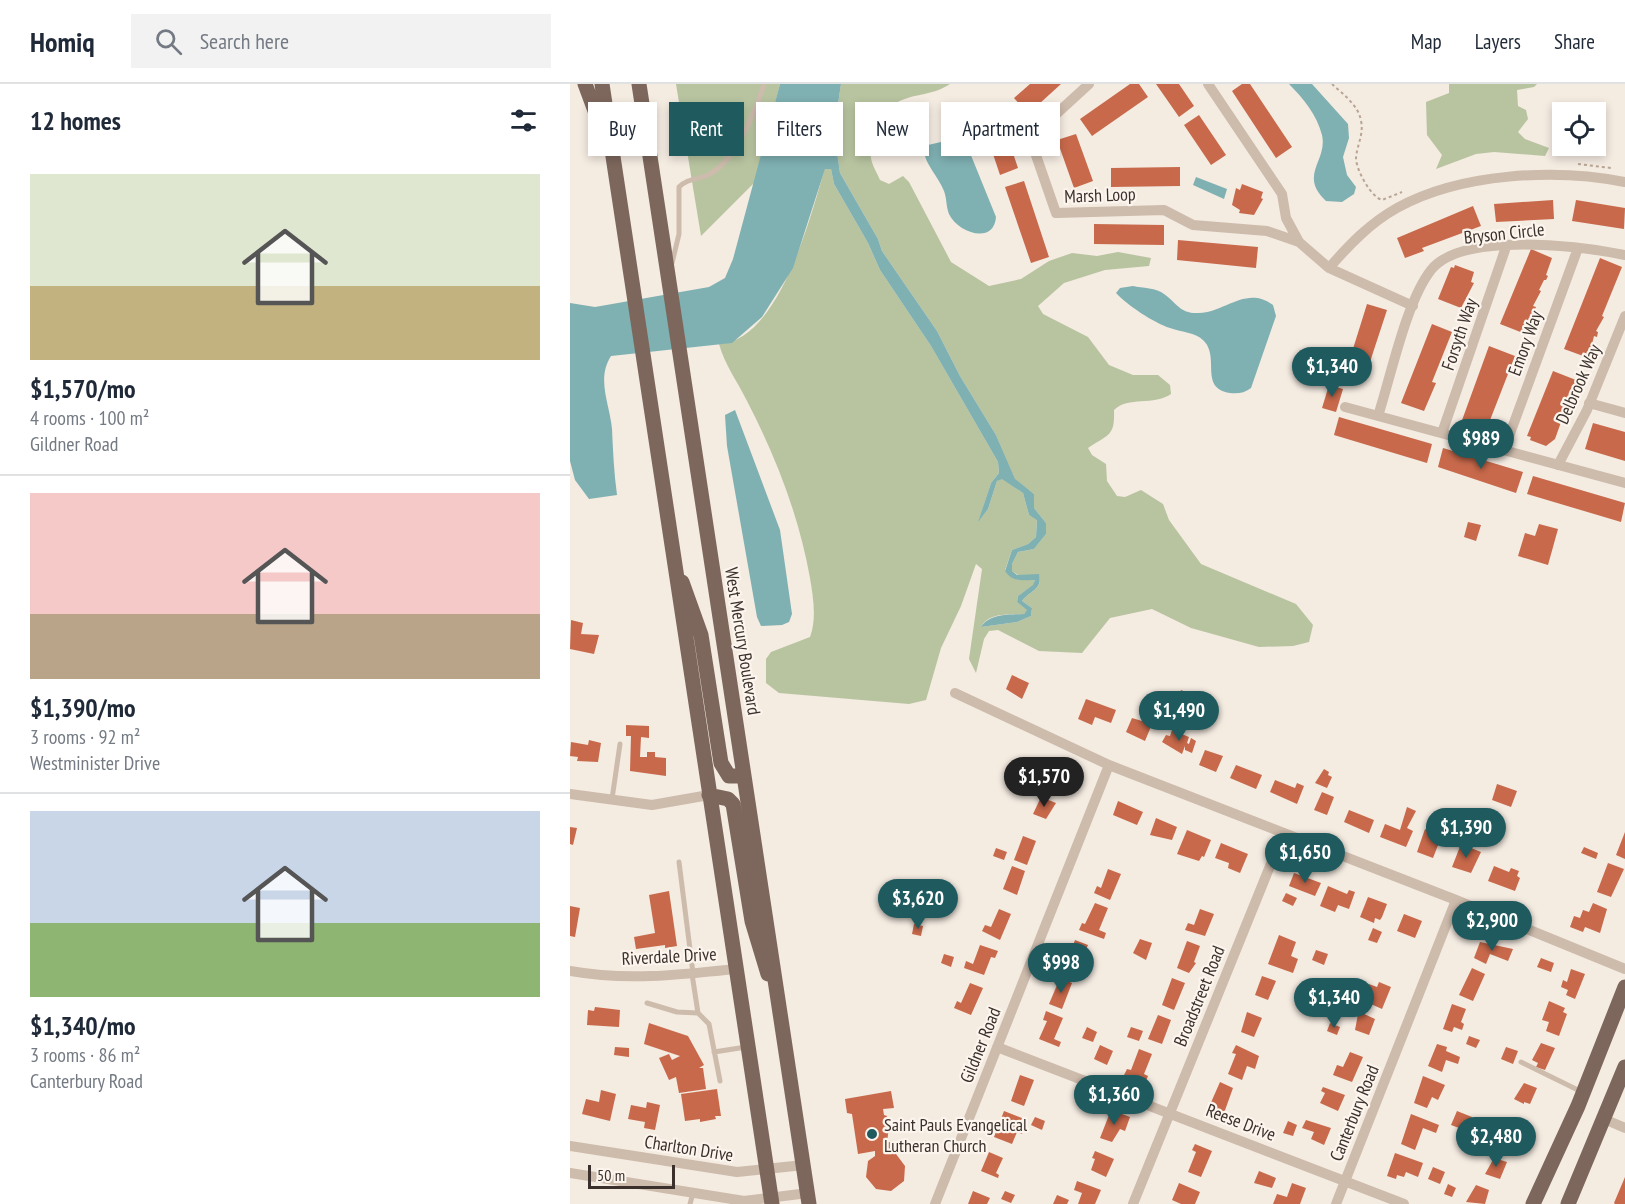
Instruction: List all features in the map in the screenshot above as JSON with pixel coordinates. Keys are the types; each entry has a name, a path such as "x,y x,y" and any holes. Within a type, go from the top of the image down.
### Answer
{"main road":[{"path":"585,84 613,159"},
{"path":"602,84 771,1201"},
{"name":"West Mercury Boulevard","path":"639,84 808,1199"},
{"path":"674,566 691,602 701,635 722,763 729,776 743,776"},
{"path":"709,795 728,799 733,804 752,921 762,961 778,999"},
{"path":"1533,1204 1583,1092 1625,987"},
{"path":"1568,1204 1625,1067"}],"street":[{"name":"Marsh Loop","path":"1089,84 1030,138 1056,213 1164,210 1193,225 1267,231 1299,242"},
{"name":"Marsh Loop","path":"1208,84 1282,194 1286,218 1299,242 1329,268"},
{"path":"1413,306 1329,268 1360,235 1398,207 1435,193 1491,180 1525,176 1579,176 1625,182"},
{"name":"Bryson Circle","path":"1378,416 1413,306 1430,271 1442,259 1466,251 1545,243 1625,255"},
{"name":"Forsyth Way","path":"1442,433 1506,247"},
{"name":"Emory Way","path":"1504,450 1578,248"},
{"name":"Delbrook Way","path":"1558,465 1589,403 1625,316"},
{"path":"1589,403 1625,413"},
{"path":"1345,407 1625,483"},
{"path":"955,693 1109,765 1625,969"},
{"name":"Gildner Road","path":"935,1204 1109,765"},
{"path":"570,794 652,805 709,795"},
{"name":"Broadstreet Road","path":"1133,1204 1282,834"},
{"name":"Canterbury Road","path":"1336,1204 1455,900"},
{"name":"Riverdale Drive","path":"570,970 618,976 659,977 735,969"},
{"name":"Reese Drive","path":"997,1047 1404,1204"},
{"path":"1604,1119 1625,1128"},
{"name":"Charlton Drive","path":"570,1146 737,1172 804,1166"},
{"path":"570,1173 692,1198 744,1201 808,1199"}],"lane":[{"path":"669,284 679,234 679,188 692,178 709,174 730,154 747,128 764,84"},
{"path":"612,801 620,744"},
{"path":"679,862 698,1013 709,1024 720,1081"},
{"path":"646,1003 677,1012 698,1013"},
{"path":"714,1052 747,1047"},
{"path":"1521,1062 1583,1092"}],"path":[{"path":"1332,84 1360,117 1362,134 1357,163 1375,197 1379,200 1386,200"}],"green space":[{"path":"676,84 780,84 775,102 756,102 756,156 762,156 755,182 701,236 688,156 744,156 744,102 679,102"},
{"path":"841,84 950,84 898,102 855,102 855,156 871,156 880,180 889,184 903,176 909,182 951,262 989,286 1021,279 1049,261 1072,253 1097,256 1118,252 1151,258 1149,266 1105,270 1064,283 1038,306 1043,314 1088,337 1109,365 1133,375 1158,375 1170,385 1171,394 1164,398 1126,403 1114,410 1113,425 1109,434 1088,448 1092,455 1106,464 1107,481 1117,496 1125,497 1141,490 1163,504 1169,520 1201,564 1296,604 1313,625 1309,642 1293,646 1259,647 1191,628 1152,609 1110,618 1082,653 1039,651 998,630 989,631 984,639 976,673 969,659 982,569 976,564 961,606 941,648 926,700 909,704 779,693 766,683 766,659 771,652 810,637 814,615 812,592 800,532 785,487 768,444 719,344 740,338 759,322 775,300 801,244 825,168 831,169 834,184 868,243 880,270 931,346 998,462 999,473 991,483 979,520 988,509 997,481 1002,478 1023,493 1029,515 1037,519 1036,537 1028,544 1012,550 1005,570 1015,579 1035,579 1034,585 1018,596 1017,602 1028,610 1024,614 994,617 981,627 1017,622 1031,616 1032,608 1022,601 1039,584 1039,575 1018,575 1012,571 1012,564 1018,552 1034,549 1046,534 1046,523 1034,508 1034,494 1015,480 996,435 960,376 937,331 882,251 878,239 840,173 838,156 843,156 843,102 838,102"},
{"path":"1449,84 1537,84 1534,87 1517,90 1518,106 1526,110 1528,119 1518,132 1525,139 1549,148 1545,156 1494,152 1476,154 1436,169 1442,155 1427,135 1426,102 1449,93"}],"water":[{"path":"780,84 841,84 838,102 775,102"},
{"path":"1289,84 1312,84 1348,124 1349,138 1343,157 1347,175 1356,187 1354,194 1342,202 1326,201 1318,192 1314,176 1323,144 1322,135 1309,107"},
{"path":"941,142 941,156 971,156 996,217 994,226 989,231 975,233 967,231 949,214 944,191 925,156 929,156 929,145"},
{"path":"761,156 838,156 840,173 878,239 882,251 937,331 960,376 996,435 1015,479 1034,494 1034,508 1046,523 1046,534 1034,549 1018,552 1012,564 1012,571 1017,575 1039,574 1039,584 1022,601 1032,608 1031,616 1017,622 981,627 989,619 1024,614 1027,610 1017,602 1018,596 1033,585 1035,580 1015,579 1005,571 1012,550 1028,544 1036,537 1037,520 1029,515 1023,493 1002,479 997,481 988,509 978,522 991,483 999,473 998,462 931,346 880,270 868,243 834,184 831,169 825,169 793,268 762,317 732,343 611,356 604,383 611,420 617,495 589,499 575,480 570,461 570,303 595,307 709,287 725,278 733,259"},
{"path":"1196,177 1227,189 1224,199 1193,185"},
{"path":"1133,286 1161,292 1183,310 1193,313 1209,312 1245,298 1263,300 1273,305 1276,316 1251,388 1238,393 1230,393 1215,385 1212,379 1208,348 1204,341 1192,334 1156,322 1116,293 1120,288"},
{"path":"735,410 780,530 792,614 789,622 782,625 761,626 757,617 727,446 725,415"}],"building":[{"path":"1030,84 1061,84 1041,102 1018,102 1014,98"},
{"path":"1130,84 1139,84 1148,97 1092,136 1080,119"},
{"path":"1156,84 1179,84 1194,106 1179,117"},
{"path":"1242,84 1250,84 1292,147 1276,158 1232,91"},
{"path":"1199,115 1226,155 1211,165 1184,125"},
{"path":"1076,134 1093,181 1074,188 1060,148 1060,139"},
{"path":"994,156 1014,156 1018,168 1000,175"},
{"path":"1180,167 1180,186 1111,187 1111,168"},
{"path":"1024,181 1049,257 1031,263 1005,187"},
{"path":"1242,184 1263,192 1261,198 1263,199 1254,215 1239,213 1240,210 1232,205 1236,188 1240,190"},
{"path":"1553,200 1554,219 1496,222 1494,204"},
{"path":"1576,200 1625,208 1624,229 1572,221"},
{"path":"1473,206 1481,226 1422,248 1424,251 1405,258 1397,238"},
{"path":"1094,224 1164,225 1164,245 1094,244"},
{"path":"1178,240 1258,247 1256,268 1177,260"},
{"path":"1531,249 1552,258 1546,275 1548,276 1539,290 1541,291 1533,306 1536,307 1523,333 1500,324"},
{"path":"1600,258 1622,267 1602,316 1604,317 1596,331 1598,332 1597,337 1594,336 1590,352 1586,357 1564,349"},
{"path":"1455,265 1474,272 1471,282 1474,283 1461,308 1438,299 1451,267 1454,268"},
{"path":"1367,304 1387,310 1366,374 1347,368"},
{"path":"1432,324 1452,332 1432,382 1436,383 1424,411 1401,403"},
{"path":"1489,346 1515,356 1485,433 1461,423"},
{"path":"1553,371 1576,380 1555,439 1546,446 1530,440 1531,437 1527,436"},
{"path":"1329,385 1343,389 1336,412 1322,408"},
{"path":"1339,417 1432,444 1427,463 1334,435"},
{"path":"1593,423 1625,432 1625,461 1585,449"},
{"path":"1443,448 1523,472 1516,493 1438,467"},
{"path":"1533,476 1625,503 1621,522 1527,494"},
{"path":"1468,522 1481,525 1476,541 1464,537"},
{"path":"1539,524 1558,529 1548,565 1518,556 1525,533 1535,536"},
{"path":"571,620 583,623 581,634 599,635 594,654 570,649"},
{"path":"1012,675 1029,683 1022,699 1006,689"},
{"path":"1181,690 1195,696 1188,713 1173,707"},
{"path":"1086,699 1116,710 1111,723 1095,717 1092,725 1078,719"},
{"path":"1132,718 1152,724 1145,741 1126,732"},
{"path":"626,725 649,726 649,738 641,737 640,757 647,757 647,752 655,752 655,757 666,758 666,776 630,771 631,736 626,736"},
{"path":"1172,730 1189,737 1187,743 1189,744 1191,738 1196,741 1192,753 1185,750 1185,746 1182,754 1162,742 1166,735 1170,736"},
{"path":"589,740 601,743 598,762 577,761 578,757 570,756 571,742 588,745"},
{"path":"1205,750 1223,756 1216,772 1199,765"},
{"path":"1236,765 1262,775 1256,789 1230,778"},
{"path":"1051,768 1064,774 1060,792 1044,786"},
{"path":"1324,769 1332,777 1327,788 1315,783"},
{"path":"1275,780 1295,788 1297,783 1304,786 1297,804 1270,792"},
{"path":"1497,784 1517,791 1511,807 1492,800"},
{"path":"1322,792 1334,797 1327,815 1314,810"},
{"path":"1041,797 1056,803 1046,819 1033,814"},
{"path":"1118,801 1143,812 1137,825 1113,815"},
{"path":"1407,807 1416,811 1407,828 1413,831 1406,847 1380,837 1385,824 1400,830"},
{"path":"1349,810 1374,820 1369,833 1344,822"},
{"path":"1156,818 1177,827 1172,840 1150,835"},
{"path":"570,827 577,828 573,845 570,844"},
{"path":"1425,829 1442,835 1433,858 1417,852"},
{"path":"1187,830 1211,840 1204,857 1202,856 1199,861 1177,854"},
{"path":"1625,832 1625,859 1616,855"},
{"path":"1023,836 1036,841 1027,865 1014,860"},
{"path":"1221,843 1248,854 1240,873 1228,868 1229,863 1215,858"},
{"path":"1461,844 1481,852 1471,873 1452,867"},
{"path":"1584,847 1598,853 1596,859 1581,853"},
{"path":"996,848 1007,852 1004,860 993,856"},
{"path":"1608,863 1624,869 1611,897 1597,892"},
{"path":"1012,866 1025,871 1017,895 1003,889"},
{"path":"1494,866 1509,872 1511,868 1519,871 1517,876 1520,878 1515,891 1488,881"},
{"path":"1108,869 1121,874 1110,900 1094,893 1097,886 1101,888"},
{"path":"1294,873 1321,883 1315,896 1289,886"},
{"path":"1328,886 1347,894 1349,890 1355,892 1349,909 1338,905 1335,912 1320,906"},
{"path":"669,891 677,946 665,948 665,945 636,949 634,937 655,933 649,895"},
{"path":"1286,893 1297,898 1293,906 1282,901"},
{"path":"1368,897 1387,904 1380,920 1375,918 1374,923 1360,917"},
{"path":"1095,903 1108,908 1099,930 1106,933 1104,939 1079,930 1082,923 1085,924"},
{"path":"1593,903 1607,909 1600,933 1585,927 1583,932 1570,927 1574,916 1580,918 1583,910 1589,912"},
{"path":"570,906 580,908 575,937 570,936"},
{"path":"999,909 1011,914 1000,940 982,931 985,925 991,927"},
{"path":"1200,909 1214,914 1205,936 1185,930 1188,923 1194,925"},
{"path":"1404,914 1422,921 1415,938 1397,931"},
{"path":"914,924 923,926 921,936 912,934"},
{"path":"1373,928 1382,932 1377,943 1368,940"},
{"path":"1279,935 1296,942 1291,956 1298,959 1293,973 1268,964"},
{"path":"1140,939 1152,943 1146,960 1133,953"},
{"path":"1075,940 1088,945 1077,971 1065,966"},
{"path":"1187,941 1200,946 1194,962 1196,963 1189,973 1177,968"},
{"path":"1480,942 1513,949 1508,961 1490,954 1486,964 1474,958"},
{"path":"980,945 998,951 995,958 991,957 984,975 964,968 966,961 973,964"},
{"path":"1316,950 1328,954 1324,965 1312,960"},
{"path":"944,954 954,957 951,967 941,963"},
{"path":"1541,958 1554,963 1551,972 1537,967"},
{"path":"1472,968 1485,974 1473,1001 1459,995"},
{"path":"1571,969 1585,974 1575,999 1566,995 1568,990 1561,987 1563,980 1567,982"},
{"path":"1262,976 1276,981 1268,1000 1255,995"},
{"path":"1060,978 1072,983 1062,1009 1049,1004"},
{"path":"1172,978 1185,983 1174,1010 1162,1005"},
{"path":"1379,982 1391,987 1382,1009 1362,1000 1369,984 1377,987"},
{"path":"970,983 983,988 971,1015 954,1008 957,1001 961,1003"},
{"path":"1345,987 1355,991 1351,1000 1341,995"},
{"path":"1549,1001 1565,1008 1563,1012 1567,1014 1559,1036 1546,1031 1549,1022 1542,1020"},
{"path":"1452,1004 1466,1009 1461,1022 1464,1024 1462,1030 1454,1027 1452,1032 1443,1029"},
{"path":"595,1007 620,1010 619,1027 587,1025 588,1010 594,1011"},
{"path":"1046,1011 1063,1018 1054,1039 1061,1042 1059,1047 1039,1039 1047,1021 1043,1020"},
{"path":"1247,1012 1262,1018 1254,1037 1241,1032"},
{"path":"1362,1013 1375,1019 1369,1035 1355,1030 1358,1014"},
{"path":"1158,1015 1171,1020 1162,1044 1148,1039"},
{"path":"649,1023 688,1036 704,1065 699,1068 703,1068 706,1089 679,1093 676,1077 669,1080 659,1058 669,1054 672,1060 680,1056 644,1044"},
{"path":"1330,1023 1340,1027 1337,1035 1327,1031"},
{"path":"1087,1027 1097,1032 1093,1042 1082,1038"},
{"path":"1131,1027 1143,1031 1139,1041 1127,1037"},
{"path":"1469,1036 1480,1040 1476,1048 1466,1044"},
{"path":"1541,1043 1555,1048 1545,1070 1536,1067 1538,1063 1532,1060"},
{"path":"1437,1044 1447,1047 1446,1051 1460,1057 1458,1064 1446,1060 1442,1072 1428,1066"},
{"path":"1100,1045 1113,1051 1107,1065 1094,1059"},
{"path":"1236,1045 1259,1056 1255,1069 1247,1066 1242,1080 1228,1074 1236,1054 1232,1053"},
{"path":"615,1047 629,1048 629,1057 614,1055"},
{"path":"1506,1047 1518,1051 1513,1064 1501,1059"},
{"path":"1139,1049 1152,1054 1144,1074 1148,1076 1145,1083 1124,1075 1127,1069 1131,1070"},
{"path":"1350,1052 1363,1057 1352,1082 1333,1075 1337,1065 1343,1067"},
{"path":"1020,1075 1034,1080 1024,1106 1011,1101"},
{"path":"1423,1076 1445,1085 1438,1100 1432,1097 1427,1108 1414,1103"},
{"path":"1220,1082 1233,1088 1224,1113 1209,1107"},
{"path":"1524,1083 1537,1088 1530,1104 1514,1099"},
{"path":"1323,1087 1345,1095 1338,1111 1320,1103 1325,1093 1321,1091"},
{"path":"717,1089 721,1116 700,1122 700,1119 685,1121 681,1094"},
{"path":"601,1090 616,1094 610,1121 582,1114 586,1099 599,1102"},
{"name":"Saint Pauls Evangelical Lutheran Church","path":"891,1091 894,1108 883,1109 884,1115 887,1116 886,1126 889,1127 887,1142 897,1143 896,1154 905,1166 904,1181 891,1191 876,1189 866,1177 868,1161 875,1156 875,1151 858,1154 852,1114 847,1113 845,1099"},
{"path":"647,1102 660,1105 655,1130 644,1128 645,1122 628,1119 631,1105 646,1108"},
{"path":"1111,1110 1130,1117 1125,1131 1120,1129 1112,1142 1100,1138"},
{"path":"1004,1111 1022,1118 1021,1121 1026,1123 1022,1134 1017,1132 1012,1144 994,1137"},
{"path":"1457,1111 1472,1117 1467,1131 1451,1125"},
{"path":"1411,1114 1439,1125 1436,1133 1423,1128 1415,1150 1401,1144"},
{"path":"1035,1117 1045,1121 1042,1130 1031,1125"},
{"path":"1511,1118 1524,1123 1515,1149 1497,1141 1501,1131 1506,1130"},
{"path":"1306,1120 1331,1128 1324,1145 1311,1139 1314,1132 1302,1128"},
{"path":"1288,1121 1297,1125 1293,1136 1283,1133"},
{"path":"1195,1144 1212,1151 1201,1177 1188,1172 1196,1152 1192,1150"},
{"path":"1095,1151 1114,1159 1106,1177 1091,1170"},
{"path":"989,1152 1003,1158 996,1173 999,1175 998,1178 981,1171"},
{"path":"1395,1153 1423,1163 1418,1177 1406,1172 1404,1177 1397,1175 1396,1179 1387,1176"},
{"path":"1494,1158 1507,1162 1500,1179 1485,1174"},
{"path":"1433,1167 1445,1172 1440,1184 1428,1179"},
{"path":"1259,1171 1276,1178 1272,1188 1254,1183"},
{"path":"1625,1177 1625,1204 1615,1204 1614,1203"},
{"path":"1077,1181 1101,1190 1095,1204 1078,1204 1082,1193 1074,1190"},
{"path":"1179,1183 1200,1192 1195,1204 1181,1204 1172,1200"},
{"path":"1292,1183 1306,1188 1300,1204 1273,1204 1277,1194 1287,1197"},
{"path":"1448,1184 1456,1188 1452,1197 1444,1194"},
{"path":"1476,1185 1489,1190 1485,1204 1466,1202"},
{"path":"973,1191 990,1198 987,1204 968,1204"},
{"path":"1005,1191 1015,1195 1011,1203 1001,1199"},
{"path":"1057,1195 1069,1200 1067,1204 1053,1204"}],"place":[{"name":"Saint Pauls Evangelical Lutheran Church","path":"872,1134"}]}
